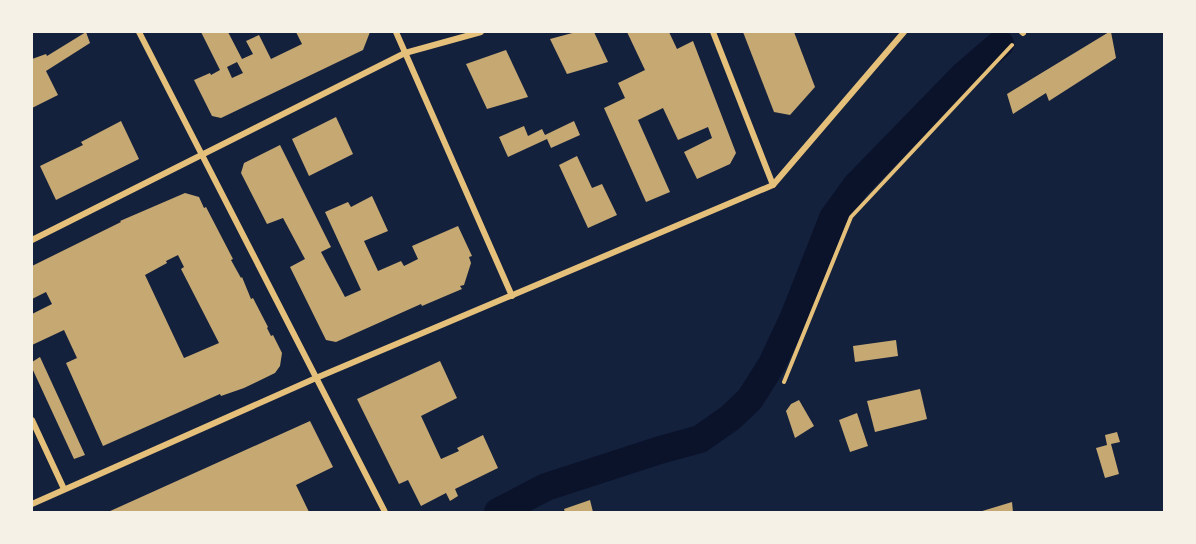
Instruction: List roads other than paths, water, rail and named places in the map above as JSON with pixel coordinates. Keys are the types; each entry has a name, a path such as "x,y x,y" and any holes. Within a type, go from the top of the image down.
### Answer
{"street":[{"path":"139,32 385,513"},
{"path":"396,32 512,296"},
{"path":"32,240 405,53 481,32"},
{"path":"712,32 773,184"},
{"path":"32,504 316,378 773,184 904,32"},
{"path":"32,420 64,489"}],"waterway":[{"path":"498,512 546,487 700,439 730,418 750,399 772,364 794,317 833,218 856,186 964,75 1000,44"}]}
